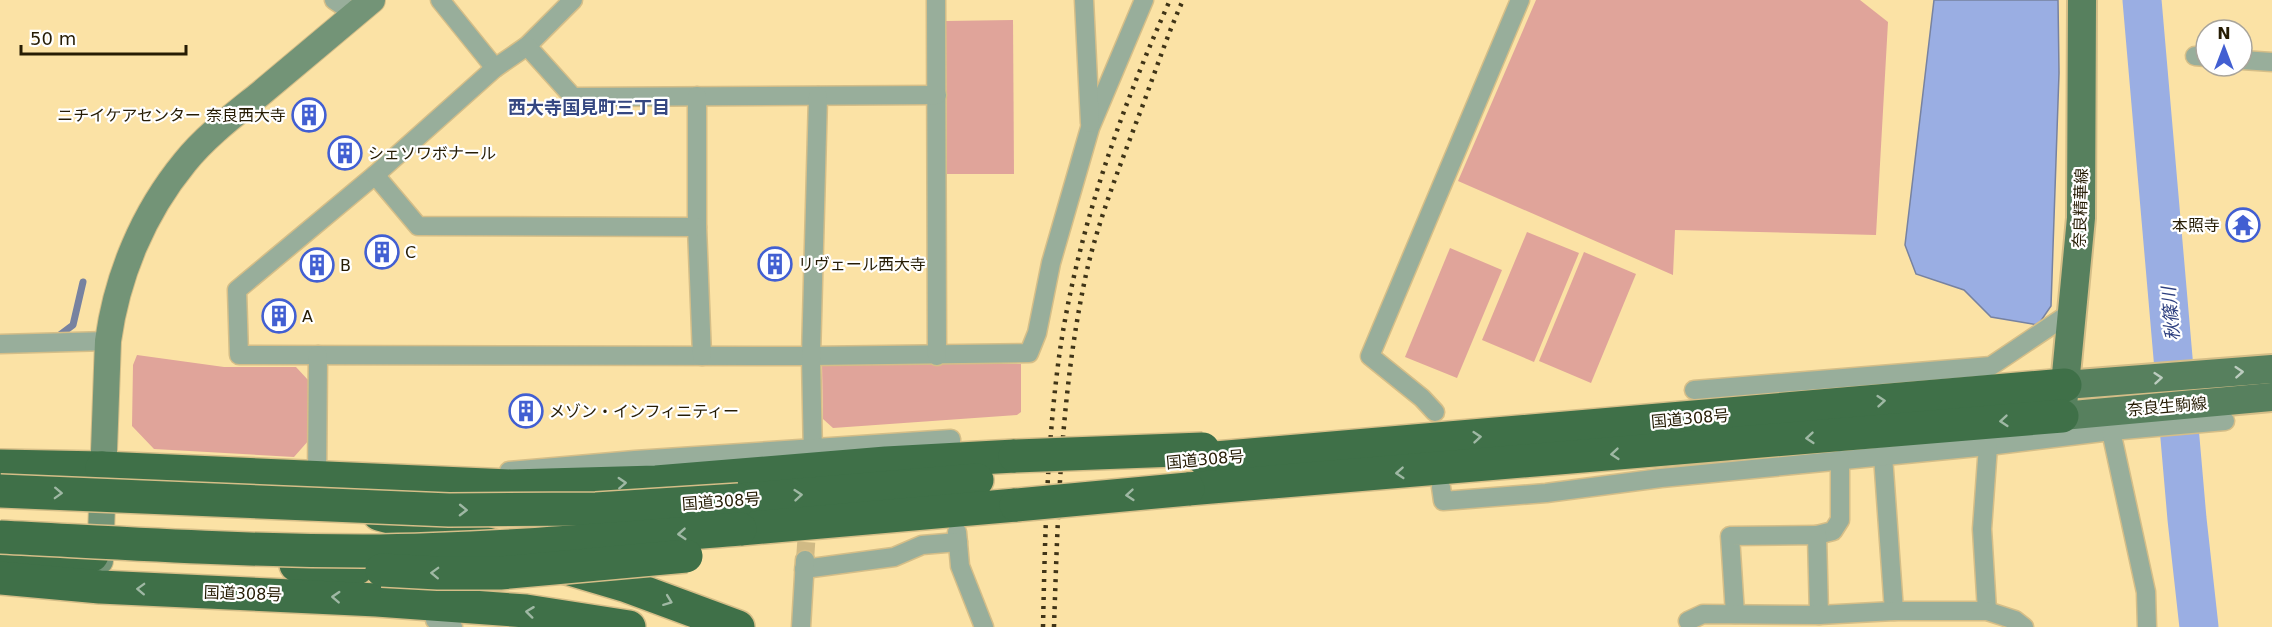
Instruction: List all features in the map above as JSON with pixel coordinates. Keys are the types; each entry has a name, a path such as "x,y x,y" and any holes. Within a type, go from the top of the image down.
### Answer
{"highway":[{"name":"国道308号","path":"1016,479 1188,489 2064,400"},
{"name":"国道308号","path":"0,537 252,549 363,551 486,548 742,527 1016,479 1203,454 2064,400"},
{"path":"0,466 102,468 511,486 582,485 736,476 886,463 1016,479"},
{"path":"102,468 300,494 440,530 627,586 723,622"},
{"name":"国道308号","path":"0,491 470,510 596,509 742,527"},
{"path":"0,516 328,534 394,542 501,560 627,586"},
{"path":"0,561 58,555 100,555 438,573 500,573 742,527"},
{"name":"国道308号","path":"0,578 100,587 269,593 443,616 526,611 629,627"}],"main road":[{"name":"奈良精華線","path":"2064,400 2081,218 2082,0"},
{"name":"奈良生駒線","path":"2064,400 2110,382 2272,369"},
{"name":"奈良生駒線","path":"2064,400 2113,421 2218,412 2272,397"}],"street":[{"path":"334,0 364,7"},
{"path":"440,0 495,68"},
{"path":"573,0 527,46 495,68 375,175 237,290 239,355 937,356 1029,353 1037,333 1051,263 1090,128 1144,0"},
{"path":"936,0 937,356"},
{"path":"1084,0 1090,128"},
{"path":"1435,412 1422,398 1370,356 1520,0"},
{"path":"100,587 102,468 108,341 113,308 136,240 159,199 185,161 217,130 364,7"},
{"path":"527,46 573,97 937,95"},
{"path":"2254,61 2272,62"},
{"path":"697,96 702,356"},
{"path":"813,453 811,356 818,96"},
{"path":"375,175 418,226 698,227"},
{"path":"1694,390 1991,366 2073,311"},
{"path":"0,344 108,341"},
{"path":"317,479 318,355"},
{"path":"1441,488 1443,501 1546,493 1697,470 1988,446 2113,421 2146,592 2146,627"},
{"path":"358,480 813,453 951,439 951,444"},
{"path":"1987,611 1982,529 1988,446"},
{"path":"1883,456 1893,611"},
{"path":"1735,614 1730,536 1817,535 1833,531 1840,520 1840,460"},
{"path":"1817,535 1819,615"},
{"path":"801,627 805,565 894,557 922,545 958,537 960,566 984,627"},
{"path":"1688,621 1703,614 1819,615 1893,611 1954,619 1987,611 2015,620 2024,627"}],"shaded area":[{"path":"1536,0 1860,0 1888,22 1876,235 1675,230 1673,275 1458,181"},
{"path":"1013,20 1014,174 947,174 946,21"},
{"path":"1527,232 1579,253 1534,362 1482,340"},
{"path":"1450,248 1502,270 1457,378 1405,357"},
{"path":"1584,252 1636,274 1591,383 1539,361"},
{"path":"137,355 224,367 296,367 309,381 309,440 294,457 154,449 132,426 133,365"},
{"path":"822,364 1021,364 1021,412 1017,415 833,428 823,419"}],"water":[{"path":"1934,0 2058,0 2059,73 2051,306 2038,325 1991,317 1964,290 1916,274 1905,245"}],"waterway":[{"name":"秋篠川","path":"2142,0 2187,519 2199,627"},
{"path":"57,337 73,325 83,282"}],"tunnel":[{"path":"805,560 808,517"}],"railway":[{"path":"1043,627 1049,454 1060,350 1068,305 1103,172 1134,85 1170,0"},
{"path":"1054,627 1059,492 1066,403 1071,358 1087,270 1109,195 1183,0"}],"place":[{"name":"ニチイケアセンター 奈良西大寺","path":"309,115"},
{"name":"シェソワボナール","path":"345,153"},
{"name":"本照寺","path":"2243,225"},
{"name":"C","path":"382,252"},
{"name":"リヴェール西大寺","path":"775,264"},
{"name":"B","path":"317,265"},
{"name":"A","path":"279,316"},
{"name":"メゾン・インフィニティー","path":"526,411"}],"district":[{"name":"西大寺国見町三丁目","path":"589,108"}]}
